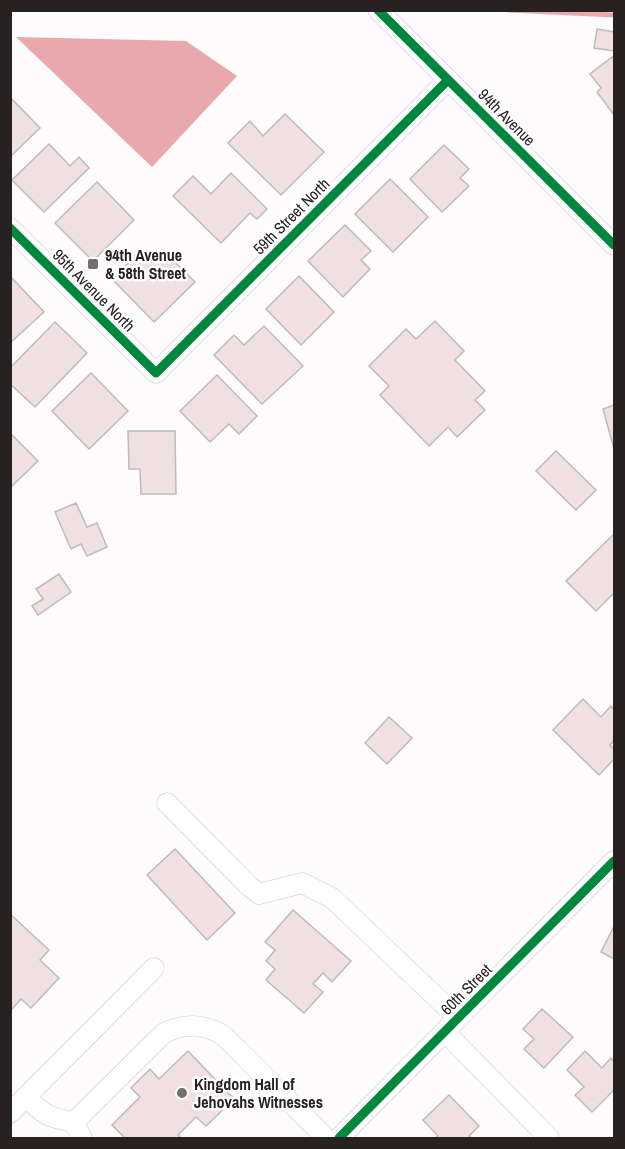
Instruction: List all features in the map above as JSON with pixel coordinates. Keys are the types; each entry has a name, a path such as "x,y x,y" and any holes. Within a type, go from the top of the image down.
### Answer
{"street":[{"name":"94th Avenue","path":"378,10 615,245"},
{"name":"59th Street North","path":"156,373 448,80"},
{"name":"95th Avenue North","path":"10,228 156,373"},
{"path":"166,803 259,894 302,883 332,898 452,1025 549,1138"},
{"name":"60th Street","path":"339,1138 615,861"},
{"path":"10,1113 154,968"},
{"path":"27,1097 42,1113 78,1130 164,1033 177,1026 211,1028 224,1036 326,1138"}],"shaded area":[{"path":"16,37 186,41 237,76 152,167"}],"building":[{"path":"597,29 614,32 614,51 594,48"},
{"path":"612,57 614,60 614,115 597,92 601,88 590,74"},
{"path":"10,97 40,128 10,157"},
{"path":"285,114 324,152 281,195 228,143 250,121 263,136"},
{"path":"49,144 70,166 79,157 89,168 44,212 12,180"},
{"path":"444,145 469,169 460,178 469,186 442,212 410,179"},
{"path":"231,173 267,209 257,219 250,213 221,243 173,196 193,176 211,194"},
{"path":"390,179 428,217 393,252 355,214"},
{"path":"97,182 134,220 93,261 55,223"},
{"path":"345,225 371,251 361,260 370,269 343,297 308,261"},
{"path":"142,249 153,260 163,250 195,282 154,322 112,279"},
{"path":"10,276 44,312 10,343"},
{"path":"299,276 334,312 301,345 266,309"},
{"path":"435,321 464,351 455,360 485,391 475,400 485,410 457,437 448,427 429,446 380,395 389,386 369,366 406,329 416,339"},
{"path":"55,322 87,353 35,407 10,384 10,368"},
{"path":"264,326 303,366 262,404 214,355 234,335 244,345"},
{"path":"91,373 128,411 89,449 52,411"},
{"path":"217,375 257,416 239,434 229,424 210,442 180,411"},
{"path":"614,405 614,449 603,409"},
{"path":"128,431 175,431 176,494 141,494 140,469 129,469"},
{"path":"10,433 38,461 12,486 10,484"},
{"path":"556,451 596,490 576,510 536,471"},
{"path":"76,503 87,527 97,523 107,547 87,556 81,544 71,549 55,512"},
{"path":"614,534 614,593 596,611 566,581"},
{"path":"59,574 71,592 38,615 32,606 43,599 36,589"},
{"path":"583,699 601,717 611,706 614,710 614,740 610,745 614,750 614,759 599,775 553,730"},
{"path":"389,717 412,738 387,764 365,743"},
{"path":"175,849 235,913 207,940 147,875"},
{"path":"293,910 351,961 332,982 323,973 313,984 323,992 304,1013 266,980 275,969 266,961 275,950 265,942"},
{"path":"10,914 49,950 40,960 59,978 31,1008 21,999 12,1009 10,1007"},
{"path":"614,926 614,959 601,952"},
{"path":"542,1009 573,1037 544,1068 524,1049 534,1039 523,1029"},
{"name":"Kingdom Hall of Jehovahs Witnesses","path":"188,1051 234,1099 206,1126 196,1117 178,1135 181,1138 125,1138 112,1125 140,1097 131,1088 150,1069 159,1079"},
{"path":"585,1051 602,1068 611,1058 614,1062 614,1090 592,1112 575,1095 584,1087 567,1070"},
{"path":"449,1095 479,1126 469,1136 472,1138 435,1138 438,1136 423,1120"}],"waterway":[{"path":"509,10 614,15"}],"cycle path":[{"path":"378,10 614,245"},
{"path":"10,228 156,373 448,80"},
{"path":"339,1138 614,861"}],"place":[{"name":"94th Avenue & 58th Street","path":"93,264"},
{"name":"Kingdom Hall of Jehovahs Witnesses","path":"182,1093"}]}
